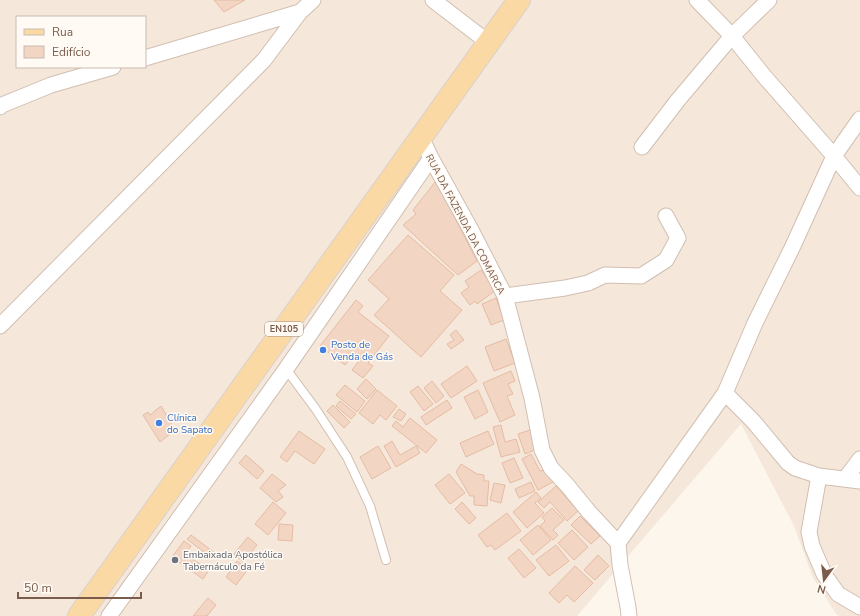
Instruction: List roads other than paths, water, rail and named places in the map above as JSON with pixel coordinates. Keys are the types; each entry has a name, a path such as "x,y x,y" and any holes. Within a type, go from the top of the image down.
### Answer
{"main road":[{"name":"EN105","path":"79,616 519,0"}],"street":[{"path":"0,326 149,174 264,60 300,12 313,0"},
{"path":"433,0 489,43"},
{"path":"697,0 732,36 764,76 860,188"},
{"path":"642,147 678,100 732,36 769,0"},
{"path":"146,58 300,12"},
{"path":"0,108 2,105 51,85 110,68"},
{"path":"629,616 620,565 618,543 725,393 755,323 792,248 834,156 860,119"},
{"name":"RUA DA FAZENDA DA COMARCA","path":"421,137 505,296 532,398 542,450 551,468 618,543"},
{"path":"109,616 286,369 295,354 347,289 431,158"},
{"path":"505,296 565,288 588,283 605,275 641,276 666,260 678,238 666,216"},
{"path":"326,270 347,289"},
{"path":"277,338 295,354"},
{"path":"725,393 753,420 788,463 795,468 819,476 853,480 860,459"},
{"path":"819,476 809,532 812,546 824,574 838,594 860,607"}],"lane":[{"path":"286,369 315,408 347,456 370,506 386,560"}],"place":[{"name":"Posto de Venda de Gás","path":"323,350"},
{"name":"Clínica do Sapato","path":"159,423"},
{"name":"Embaixada Apostólica Tabernáculo da Fé","path":"175,560"}]}
